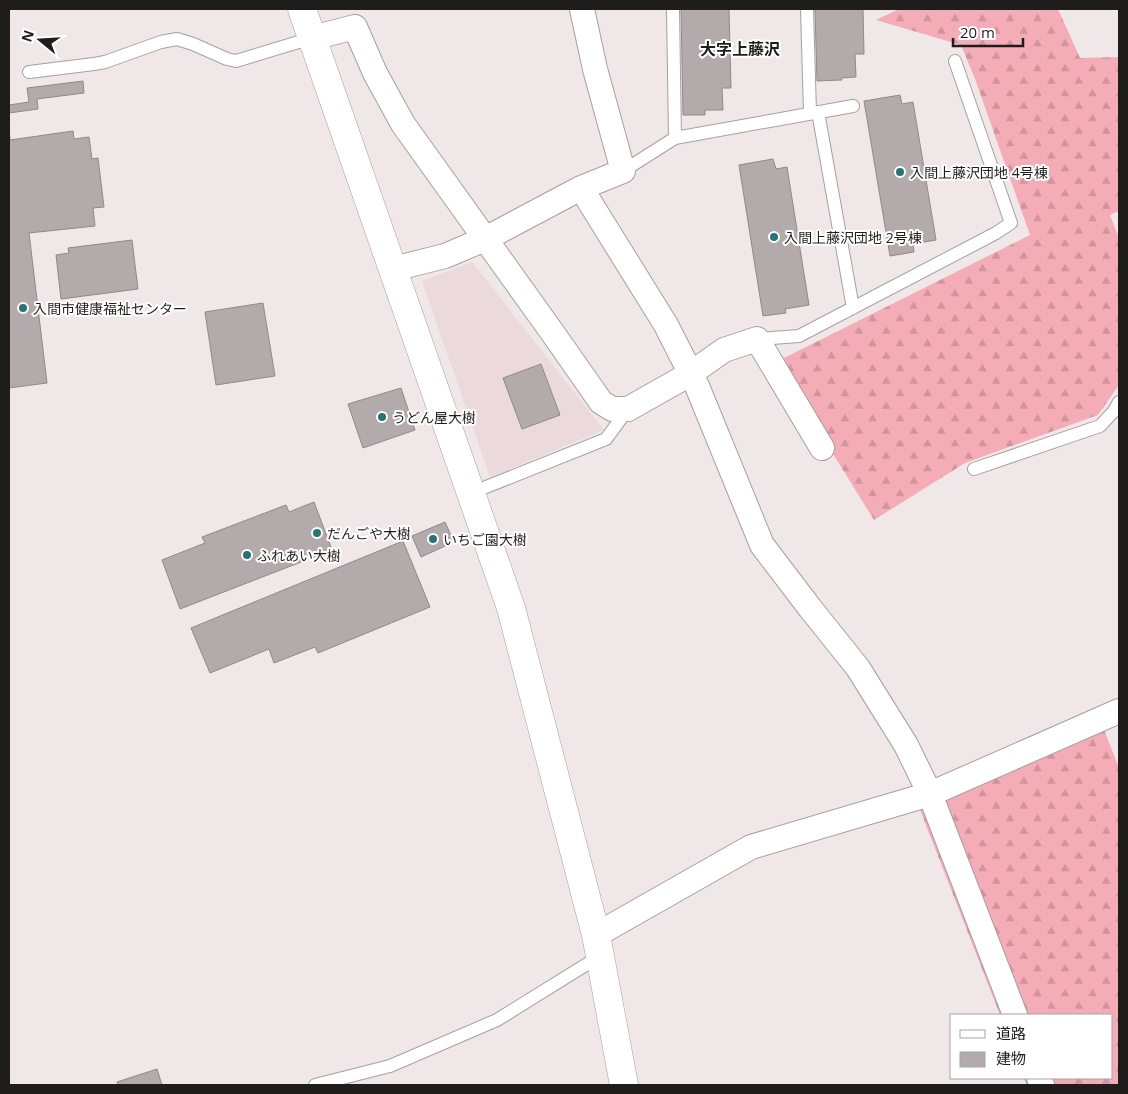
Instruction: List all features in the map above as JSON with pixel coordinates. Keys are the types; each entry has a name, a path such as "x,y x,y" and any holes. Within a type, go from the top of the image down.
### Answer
{"street":[{"path":"302,9 511,608 598,946 624,1085"},
{"path":"393,269 445,256 485,239 581,188 623,171 595,69 582,9"},
{"path":"312,38 355,27 376,73 403,124 601,402 612,409 628,409 690,374 724,350 757,339 822,448"},
{"path":"581,188 666,325 696,386 762,544 858,668 906,745 930,794 1015,1014"},
{"path":"598,946 751,847 930,794 1119,711"}],"lane":[{"path":"673,9 675,138"},
{"path":"807,9 814,112 853,308"},
{"path":"30,72 105,62 161,42 177,40 193,44 236,61 312,38"},
{"path":"757,339 798,336 1012,223 955,61"},
{"path":"623,171 675,138 853,106"},
{"path":"974,469 1100,426 1114,411 1119,402"},
{"path":"471,493 606,439 628,409"},
{"path":"315,1085 390,1066 497,1020 598,946"}],"shaded area":[{"path":"472,262 604,430 490,477 422,281"}],"green space":[{"path":"899,9 1058,9 1080,58 1119,57 1119,211 1110,215 1119,238 1119,385 1098,415 965,463 874,520 776,362 1030,235 975,79 961,45 876,20"},
{"path":"1101,722 1119,768 1119,1085 1027,1085 1024,1079 1113,1079 1113,1014 1000,1014 911,787"}],"building":[{"path":"681,9 729,9 731,88 722,88 723,110 705,110 705,115 683,115"},
{"path":"815,9 863,9 864,54 855,54 856,77 841,78 842,80 817,81"},
{"path":"83,81 84,93 37,99 38,109 9,113 9,105 29,102 27,88"},
{"name":"入間上藤沢団地 4号棟","path":"900,95 902,104 913,102 936,240 913,244 914,252 890,256 864,101"},
{"name":"入間市健康福祉センター","path":"9,126 10,140 73,131 74,139 89,137 92,159 98,158 104,207 93,208 95,226 29,233 47,383 9,388"},
{"name":"入間上藤沢団地 2号棟","path":"773,159 776,169 787,167 809,305 785,309 786,313 763,316 739,165"},
{"path":"132,240 138,289 61,299 56,255 69,253 68,248"},
{"path":"263,303 275,376 216,385 205,312"},
{"path":"541,364 560,415 522,429 503,378"},
{"name":"うどん屋大樹","path":"401,388 415,430 363,448 348,404"},
{"name":"ふれあい大樹","path":"314,502 332,550 180,609 162,560 205,543 202,537 286,505 289,512"},
{"name":"いちご園大樹","path":"445,522 454,542 421,557 412,536"},
{"path":"403,541 430,607 318,653 315,647 274,663 269,649 210,673 191,628"},
{"path":"157,1069 162,1085 118,1085 117,1082"}],"place":[{"name":"入間上藤沢団地 4号棟","path":"900,172"},
{"name":"入間上藤沢団地 2号棟","path":"774,237"},
{"name":"入間市健康福祉センター","path":"23,308"},
{"name":"うどん屋大樹","path":"382,417"},
{"name":"だんごや大樹","path":"317,533"},
{"name":"いちご園大樹","path":"433,539"},
{"name":"ふれあい大樹","path":"247,555"}],"district":[{"name":"大字上藤沢","path":"740,49"}]}
